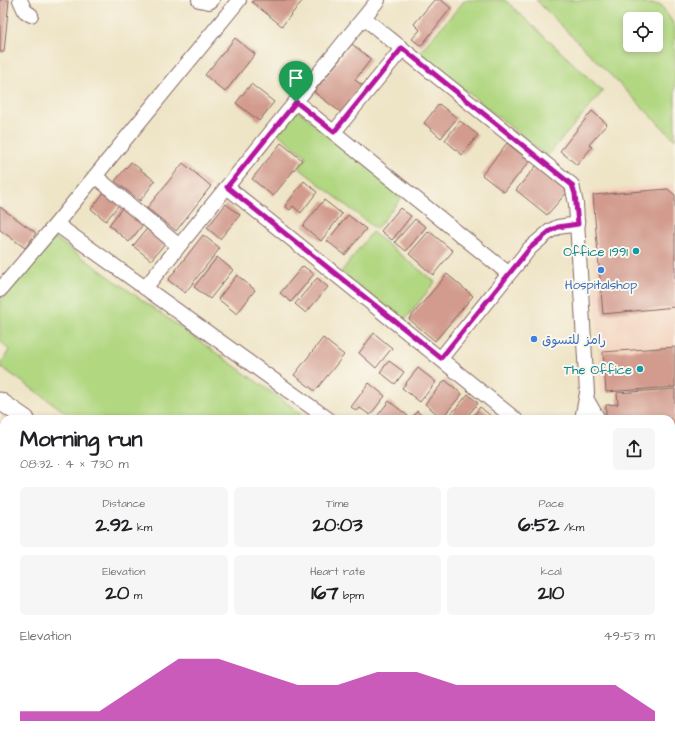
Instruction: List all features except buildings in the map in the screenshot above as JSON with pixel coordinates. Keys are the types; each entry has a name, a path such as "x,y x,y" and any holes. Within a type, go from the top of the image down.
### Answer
{"main road":[{"path":"0,400 21,415"}],"street":[{"path":"20,0 25,11 31,16"},
{"path":"200,0 210,2 212,0"},
{"path":"0,290 56,224 239,0"},
{"path":"145,288 378,0"},
{"path":"364,18 572,185 575,194 578,224 587,400 583,415"},
{"path":"334,132 402,48"},
{"path":"296,102 509,274"},
{"path":"95,176 180,246"},
{"path":"227,187 510,415"},
{"path":"56,224 322,415"},
{"path":"441,358 530,248 550,231 558,227 578,224"},
{"path":"587,400 596,415"}],"shaded area":[{"path":"675,184 675,387 601,393 589,191"}],"green space":[{"path":"465,0 505,0 603,91 547,156 419,53"},
{"path":"536,0 603,0 661,5 675,26 675,140"},
{"path":"300,112 404,195 376,229 299,168 307,157 275,131 290,113"},
{"path":"372,232 435,282 404,321 341,272"},
{"path":"55,238 303,415 69,415 0,366 9,350 0,341 0,301"}],"place":[{"name":"Office 1991","path":"636,251"},
{"name":"Hospitalshop","path":"601,270"},
{"name":"رامز للتسوق","path":"534,339"},
{"name":"The Office","path":"640,369"}],"route":[{"path":"402,48 572,185 575,194 578,224 558,227 540,238 530,248 441,358 227,187 296,102 334,132 402,48"}]}
